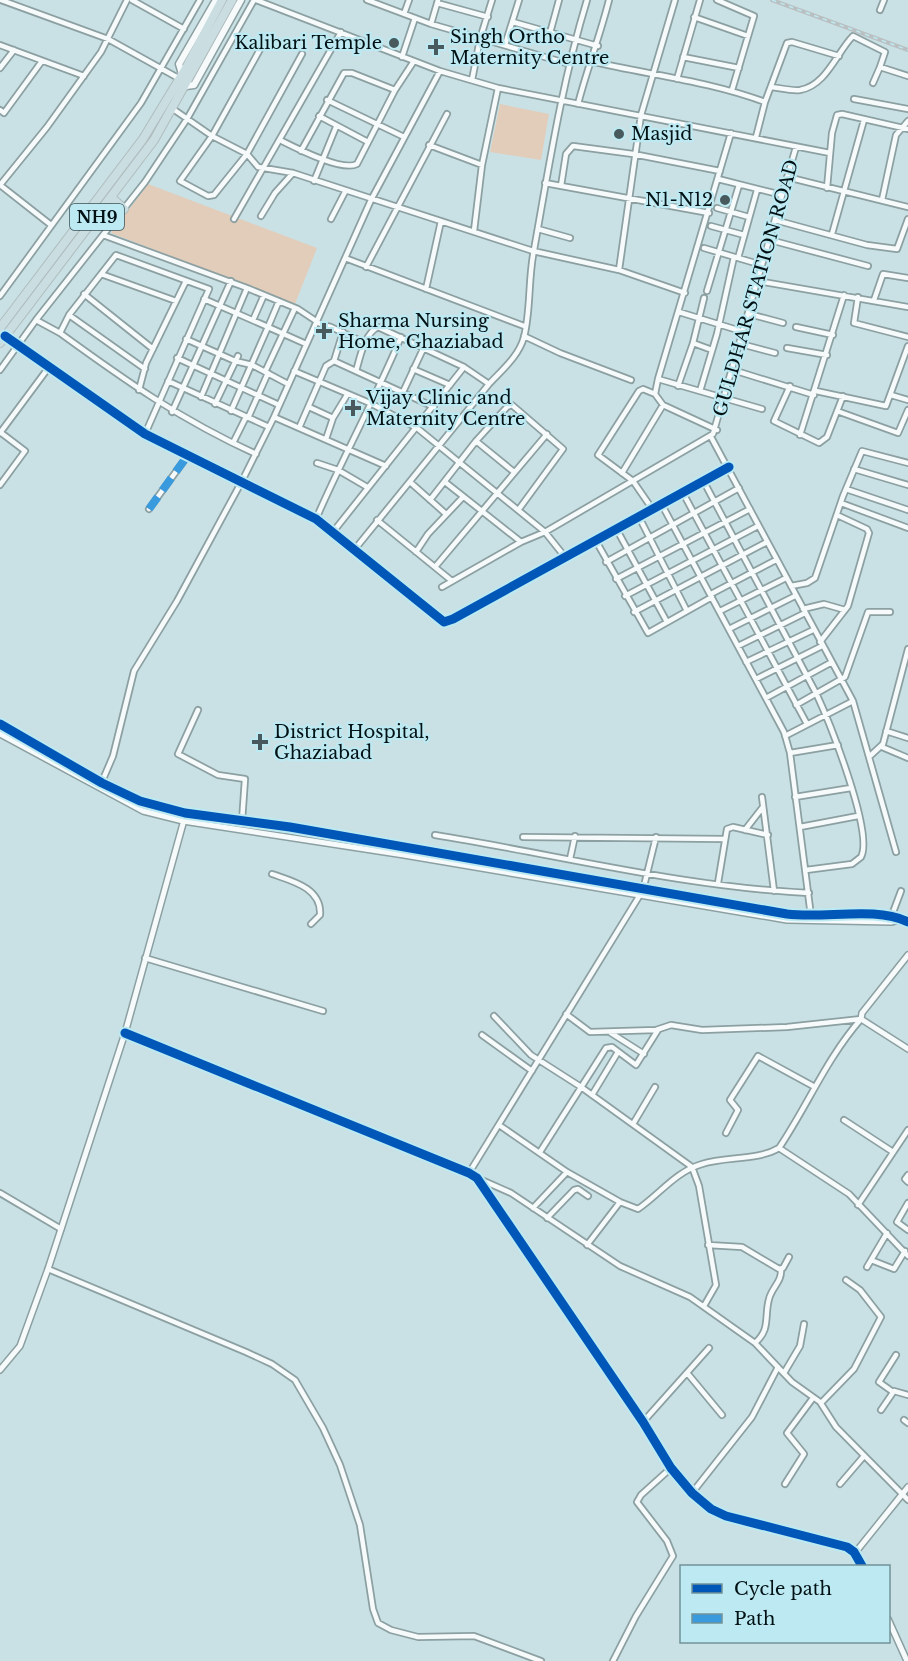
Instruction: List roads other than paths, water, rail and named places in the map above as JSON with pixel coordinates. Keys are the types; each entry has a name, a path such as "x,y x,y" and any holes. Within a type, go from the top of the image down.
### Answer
{"highway":[{"name":"NH9","path":"3,340 112,198 173,109 186,86 222,0"},
{"name":"NH9","path":"0,328 143,139 181,76 195,60 232,0"},
{"path":"112,198 124,209"},
{"path":"80,224 87,230"},
{"path":"68,240 75,245"}],"main road":[{"path":"181,76 179,64 216,0"},
{"path":"186,86 194,85 242,0"}],"street":[{"path":"1,0 108,39 161,68 181,76"},
{"path":"51,225 0,185 84,76 108,39 127,0"},
{"path":"132,0 184,29"},
{"path":"0,296 141,103 200,0"},
{"path":"0,370 36,320 124,209 187,119 255,0 440,71 498,88 561,103 641,115 830,153"},
{"path":"368,0 431,24 569,63"},
{"path":"404,14 409,0"},
{"path":"472,80 480,39 492,0"},
{"path":"505,45 519,0"},
{"path":"550,33 560,0"},
{"path":"355,549 514,356 524,336 533,251 545,183 569,63 586,0"},
{"path":"578,104 590,61 598,46 609,0"},
{"path":"619,270 633,154 641,115 675,0"},
{"path":"677,79 700,0"},
{"path":"717,0 754,16 732,90"},
{"path":"880,10 884,0"},
{"path":"431,24 437,1 488,17"},
{"path":"694,17 748,36"},
{"path":"402,57 415,18"},
{"path":"513,22 598,46"},
{"path":"234,219 341,33"},
{"path":"771,87 795,90 808,87 823,76 853,36 885,52 873,82"},
{"path":"756,137 765,102 787,43 792,42 839,56"},
{"path":"263,44 212,136 182,176 181,183 208,196 214,195 247,154 302,54"},
{"path":"0,45 84,76"},
{"path":"0,68 14,50"},
{"path":"683,57 739,68"},
{"path":"0,110 3,113 42,61"},
{"path":"280,140 321,159 354,166 395,90 414,61"},
{"path":"590,61 651,76 732,90 765,102"},
{"path":"880,67 908,76"},
{"path":"98,789 113,756 134,671 177,601 256,454 371,200 440,71"},
{"path":"301,151 341,76 348,73 395,90"},
{"path":"474,231 482,165 498,88"},
{"path":"854,99 908,109"},
{"path":"327,100 404,136"},
{"path":"173,109 212,136 247,154 258,167 292,173 533,251 619,270 685,293"},
{"path":"366,267 447,114"},
{"path":"827,188 837,115 905,129"},
{"path":"319,116 368,142"},
{"path":"832,234 864,120"},
{"path":"882,200 896,135 905,129 908,121"},
{"path":"314,181 336,126"},
{"path":"655,394 731,133"},
{"path":"429,145 482,165"},
{"path":"561,186 566,154 573,146 633,154 720,171"},
{"name":"GULDHAR STATION ROAD","path":"717,430 796,147"},
{"path":"261,216 275,193 292,173"},
{"path":"787,177 908,207"},
{"path":"718,179 782,195"},
{"path":"545,183 709,213"},
{"path":"707,291 739,185"},
{"path":"700,391 720,324 736,257 757,190"},
{"path":"331,219 345,192"},
{"path":"717,208 749,217"},
{"path":"775,220 867,245 897,249 907,232 908,219"},
{"path":"426,289 441,221"},
{"path":"711,226 744,235"},
{"path":"538,229 570,238"},
{"path":"102,235 231,281 295,308 316,322 365,343"},
{"path":"770,240 868,266"},
{"path":"704,248 762,266"},
{"path":"60,333 84,294 116,255 209,289 145,434"},
{"path":"345,258 524,326"},
{"path":"101,273 176,301"},
{"path":"874,300 883,274 908,278"},
{"path":"139,390 153,349 186,281"},
{"path":"172,412 185,389 231,281"},
{"path":"758,281 908,307"},
{"path":"201,397 247,288"},
{"path":"84,294 153,349"},
{"path":"253,320 264,295"},
{"path":"800,435 844,295"},
{"path":"858,297 854,323 908,337"},
{"path":"678,386 693,343 704,298"},
{"path":"204,299 306,344"},
{"path":"231,411 279,301"},
{"path":"233,443 247,418 295,308"},
{"path":"679,312 744,332"},
{"path":"749,314 783,323"},
{"path":"69,315 145,369"},
{"path":"36,320 60,333 172,412 256,454"},
{"path":"356,371 365,343 372,331 378,327 464,367 489,384"},
{"path":"796,327 833,335"},
{"path":"299,428 326,366 334,361 343,332"},
{"path":"524,336 560,353 631,380"},
{"path":"316,519 348,448 372,404 401,337"},
{"path":"186,339 252,365 288,384"},
{"path":"3,340 18,345 145,434 316,519 444,622 617,530 729,467"},
{"path":"693,343 712,350"},
{"path":"741,344 775,353"},
{"path":"734,369 815,393 843,396 883,406 891,395 908,346"},
{"path":"403,392 424,347"},
{"path":"788,348 827,355"},
{"path":"177,358 279,405"},
{"path":"215,404 236,359"},
{"path":"334,361 382,381 434,407"},
{"path":"0,485 25,451 0,433 49,367"},
{"path":"333,532 464,367"},
{"path":"900,367 908,370"},
{"path":"413,369 450,385"},
{"path":"294,371 346,395 372,404 417,428 546,532 565,557"},
{"path":"658,379 762,409"},
{"path":"168,381 269,427"},
{"path":"790,386 774,422 822,443 843,396"},
{"path":"442,587 521,542 546,532 633,481 711,437 717,430 663,405 655,394 640,389 599,450 599,456 633,481 653,510"},
{"path":"326,439 333,418 346,395"},
{"path":"891,395 908,400"},
{"path":"430,500 476,441 510,405 563,448 519,509"},
{"path":"622,473 663,405"},
{"path":"309,407 333,418"},
{"path":"837,411 898,433 908,410"},
{"path":"274,417 386,466"},
{"path":"435,567 547,434"},
{"path":"711,437 853,701 896,852"},
{"path":"476,441 514,472"},
{"path":"791,586 807,583 815,578 846,489 864,450 908,463"},
{"path":"149,509 188,455"},
{"path":"317,464 338,470 367,487"},
{"path":"854,469 908,485"},
{"path":"410,482 446,514"},
{"path":"446,482 521,542"},
{"path":"704,482 816,693 838,746 851,788 865,849 857,862 806,870"},
{"path":"606,562 716,503 739,488"},
{"path":"846,489 908,510"},
{"path":"683,493 807,724"},
{"path":"416,552 446,514 463,497"},
{"path":"841,503 908,528"},
{"path":"662,505 720,610 785,736 800,826 811,919"},
{"path":"616,579 750,509"},
{"path":"756,679 777,670 821,644 845,610 869,533 867,529 837,515"},
{"path":"639,517 687,611"},
{"path":"377,520 452,581"},
{"path":"625,596 758,526"},
{"path":"617,530 667,622"},
{"path":"596,541 634,612 648,633 731,583 776,560"},
{"path":"634,612 767,542"},
{"path":"720,610 786,578"},
{"path":"729,629 795,596"},
{"path":"738,646 804,611 824,604 845,610"},
{"path":"796,705 842,680 849,671 866,614 870,610 890,612"},
{"path":"746,662 813,630"},
{"path":"870,756 882,747 908,649"},
{"path":"766,698 832,662"},
{"path":"785,736 853,701"},
{"path":"198,710 178,754 218,776 245,779 242,821"},
{"path":"0,724 102,783 140,801 185,813 811,919 892,915 906,920"},
{"path":"886,731 908,738"},
{"path":"0,734 98,789 143,811 183,821 404,855 639,896 811,919 906,920"},
{"path":"789,753 838,746"},
{"path":"882,747 908,758"},
{"path":"795,797 851,788"},
{"path":"762,797 774,891"},
{"path":"745,830 763,807"},
{"path":"0,1370 20,1346 48,1269 125,1033 185,813"},
{"path":"800,826 858,816"},
{"path":"718,884 724,839 730,827 768,835"},
{"path":"435,835 718,884 809,893"},
{"path":"570,859 575,836"},
{"path":"523,837 724,839"},
{"path":"469,1173 643,890 656,837"},
{"path":"272,874 308,889 318,899 321,915 311,924"},
{"path":"892,915 901,891"},
{"path":"499,1125 567,1172 620,1202 638,1209 671,1180 692,1167 715,1160 768,1152 778,1148 839,1045 908,955"},
{"path":"145,958 323,1011"},
{"path":"566,1014 590,1032 659,1029 671,1025 702,1030 775,1028 861,1019 908,1049"},
{"path":"494,1016 527,1052 581,1087 692,1167 699,1186 716,1285 704,1306"},
{"path":"540,1152 606,1048 610,1046 636,1065 659,1029"},
{"path":"610,1032 644,1054"},
{"path":"125,1033 469,1173 503,1189 637,1275 681,1292 755,1343 784,1373 821,1403 836,1427 908,1500"},
{"path":"482,1035 532,1071"},
{"path":"592,1095 618,1052"},
{"path":"726,1133 738,1110 730,1100 758,1056 813,1086"},
{"path":"633,1124 655,1087"},
{"path":"844,1120 893,1152"},
{"path":"858,1204 908,1130"},
{"path":"778,1148 843,1190 906,1253 894,1269 871,1260"},
{"path":"533,1208 567,1172"},
{"path":"908,1175 905,1180 908,1182"},
{"path":"477,1178 643,1422 671,1468 692,1492 711,1509 726,1516 839,1544 855,1554 861,1565"},
{"path":"547,1218 574,1190 578,1189 588,1196"},
{"path":"0,1193 61,1229"},
{"path":"587,1245 620,1202"},
{"path":"908,1203 897,1222 908,1230"},
{"path":"867,1266 887,1233"},
{"path":"708,1245 742,1247 781,1269"},
{"path":"755,1343 766,1327 769,1298 780,1279 781,1269 789,1257"},
{"path":"48,1269 246,1352 289,1376 299,1386 317,1416 340,1465 360,1525 373,1609 378,1623 391,1630 418,1637 474,1636 526,1658 540,1661"},
{"path":"821,1403 854,1369 881,1316 860,1290 846,1280"},
{"path":"784,1373 798,1351 804,1324"},
{"path":"643,1422 709,1348"},
{"path":"893,1392 879,1382 896,1355"},
{"path":"692,1492 752,1418 778,1367"},
{"path":"688,1374 722,1415"},
{"path":"881,1410 896,1390 908,1395"},
{"path":"784,1484 804,1454 787,1433 813,1398"},
{"path":"840,1484 864,1456"},
{"path":"613,1661 636,1616 673,1556 667,1541 637,1502 641,1495 671,1468"},
{"path":"855,1554 908,1488"},
{"path":"890,1623 907,1661"}],"railway":[{"path":"772,0 908,50"}],"place":[{"name":"Kalibari Temple","path":"394,43"},
{"name":"Singh Ortho Maternity Centre","path":"436,47"},
{"name":"Masjid","path":"619,134"},
{"name":"N1-N12","path":"725,200"},
{"name":"Sharma Nursing Home, Ghaziabad","path":"324,331"},
{"name":"Vijay Clinic and Maternity Centre","path":"353,408"},
{"name":"District Hospital, Ghaziabad","path":"260,742"}]}
